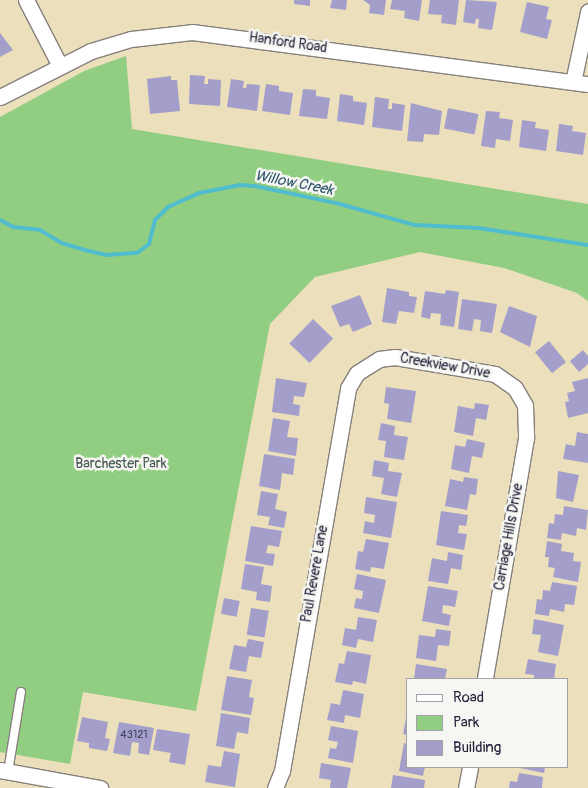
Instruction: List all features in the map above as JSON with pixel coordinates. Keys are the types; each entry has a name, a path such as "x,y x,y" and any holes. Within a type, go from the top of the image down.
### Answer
{"street":[{"path":"26,0 60,66"},
{"path":"581,83 588,12"},
{"name":"Hanford Road","path":"0,96 91,51 131,39 192,32 581,83"},
{"name":"Creekview Drive","path":"365,366 379,359 395,357 495,374 509,382 520,395"},
{"name":"Paul Revere Lane","path":"275,788 283,762 345,403 351,382 365,366"},
{"name":"Carriage Hills Drive","path":"485,678 526,438 527,414 520,395"},
{"path":"466,788 470,768"},
{"path":"4,771 100,788"}],"lane":[{"path":"4,771 21,692"}],"green space":[{"name":"Barchester Park","path":"126,56 132,129 588,204 588,301 577,293 504,268 420,252 315,277 270,324 196,711 83,692 70,764 0,752 0,117 84,71"}],"building":[{"path":"294,0 310,0 310,6 294,4"},
{"path":"332,0 347,0 346,10 330,8"},
{"path":"363,0 386,0 384,15 369,13 370,5"},
{"path":"392,0 422,0 419,21 404,18 405,11 390,9"},
{"path":"430,0 459,0 456,25 441,23 442,15 428,14"},
{"path":"466,0 497,2 492,30 478,28 479,19 476,19 475,24 463,22"},
{"path":"527,2 549,7 546,19 552,20 547,39 520,32"},
{"path":"0,33 13,50 0,57"},
{"path":"190,75 205,76 204,84 208,84 208,79 221,80 220,106 189,104"},
{"path":"171,76 171,80 177,80 180,111 150,114 147,79"},
{"path":"231,79 244,81 243,88 246,88 247,84 260,85 257,111 227,107"},
{"path":"266,84 279,86 279,91 293,93 290,115 262,111"},
{"path":"303,89 316,90 316,96 330,98 327,119 299,116"},
{"path":"340,94 353,96 353,101 367,103 364,125 337,121"},
{"path":"375,97 389,99 388,109 392,109 392,103 405,105 402,131 372,127"},
{"path":"411,103 442,111 439,135 424,134 423,142 407,141"},
{"path":"448,108 478,114 474,135 444,129"},
{"path":"486,111 500,112 499,118 513,120 510,141 496,139 495,148 481,146"},
{"path":"522,120 536,122 535,128 549,130 546,151 519,147"},
{"path":"559,124 573,126 572,131 586,133 583,155 556,151"},
{"path":"387,288 409,292 409,296 417,297 414,313 399,311 396,324 382,322"},
{"path":"446,290 459,292 454,327 440,325 441,314 431,313 430,319 421,317 425,291 445,294"},
{"path":"360,295 372,324 353,332 349,324 340,327 331,306"},
{"path":"462,299 497,304 492,333 480,331 481,320 474,319 472,331 458,329"},
{"path":"509,306 537,316 530,347 500,332"},
{"path":"313,319 333,338 310,363 289,343"},
{"path":"549,341 566,362 552,373 535,352"},
{"path":"583,350 588,356 588,364 579,372 570,361"},
{"path":"276,378 307,383 304,397 294,396 293,404 300,405 299,416 272,412"},
{"path":"588,378 588,413 568,418 565,402 569,401 567,393 575,391 572,382"},
{"path":"386,387 416,391 411,423 387,419 389,404 384,403"},
{"path":"475,403 489,405 486,420 476,418 473,436 454,432 458,406 474,409"},
{"path":"273,418 290,421 287,437 298,438 296,456 268,451"},
{"path":"381,423 395,426 394,435 408,437 404,460 384,457 386,441 378,440"},
{"path":"577,432 588,434 588,463 563,459 566,444 575,446"},
{"path":"467,439 485,443 482,458 472,456 469,473 451,469 455,445 465,447"},
{"path":"264,454 295,459 293,475 282,473 280,490 259,486"},
{"path":"374,460 389,463 388,471 402,473 397,497 381,494 384,478 372,476"},
{"path":"558,471 579,475 573,502 556,498"},
{"path":"464,477 478,479 476,495 470,494 467,510 445,506 450,479 463,482"},
{"path":"261,491 278,494 275,509 287,512 284,528 268,525 270,517 257,515"},
{"path":"366,497 397,502 391,538 363,533 365,521 374,523 375,515 364,513"},
{"path":"564,506 588,510 586,530 577,528 576,536 562,533 561,540 547,538 549,523 554,524 555,514 563,515"},
{"path":"441,511 468,515 466,526 459,525 458,533 467,534 464,550 436,545"},
{"path":"251,526 282,531 279,547 268,545 266,553 275,554 273,566 245,561"},
{"path":"366,539 389,543 384,569 371,567 370,572 355,569 358,551 363,552"},
{"path":"547,541 562,544 561,551 574,553 573,561 581,562 578,582 553,577 555,568 548,567 549,557 545,557"},
{"path":"448,552 463,555 461,570 451,568 448,584 428,581 432,558 447,561"},
{"path":"245,564 264,567 261,584 272,586 270,602 256,600 257,592 241,589"},
{"path":"357,574 386,580 379,613 354,608 356,598 362,599 363,591 354,589"},
{"path":"552,582 577,586 574,605 565,604 564,612 550,609 549,616 535,614 537,599 542,600 543,590 550,591"},
{"path":"428,586 458,591 455,607 443,605 442,613 451,615 449,626 422,621"},
{"path":"224,598 240,601 237,617 221,614"},
{"path":"251,608 269,611 265,637 247,635"},
{"path":"358,617 377,620 373,642 358,639 356,648 342,645 345,628 356,630"},
{"path":"534,619 564,625 558,656 538,652 541,635 532,634"},
{"path":"436,629 451,631 449,646 438,645 436,661 416,658 419,635 435,637"},
{"path":"248,639 264,642 261,658 249,656 246,672 229,669 234,645 246,647"},
{"path":"347,651 371,655 366,684 353,681 352,685 335,682 339,663 344,664"},
{"path":"528,659 556,664 554,678 534,678 534,675 525,674"},
{"path":"416,664 447,669 445,678 414,678"},
{"path":"227,676 252,680 249,697 254,698 251,715 221,710"},
{"path":"343,690 364,694 360,718 345,715 344,723 327,720 331,703 340,705"},
{"path":"221,713 250,718 248,734 237,732 234,749 216,746"},
{"path":"82,717 108,722 105,738 110,739 107,751 89,748 89,743 77,741"},
{"path":"406,718 406,735 403,734"},
{"path":"119,722 154,728 149,755 138,753 139,743 132,742 130,756 113,753"},
{"path":"331,726 358,731 353,763 328,758 330,748 336,749 338,742 328,740"},
{"path":"157,729 190,734 185,765 169,762 171,753 153,750"},
{"path":"404,743 406,744 406,768 425,768 423,776 399,771"},
{"path":"224,751 240,754 235,787 205,782 208,765 221,767"},
{"path":"321,763 351,768 347,788 330,788 331,780 319,778"},
{"path":"520,768 545,768 544,773"},
{"path":"519,773 543,777 542,788 509,788 510,781 517,782"},
{"path":"393,775 425,780 424,788 391,788"}],"waterway":[{"name":"Willow Creek","path":"0,220 13,227 40,230 62,243 89,251 106,255 137,253 149,244 155,220 168,207 199,193 240,185 255,186 336,203 415,225 479,228 588,245"}]}
